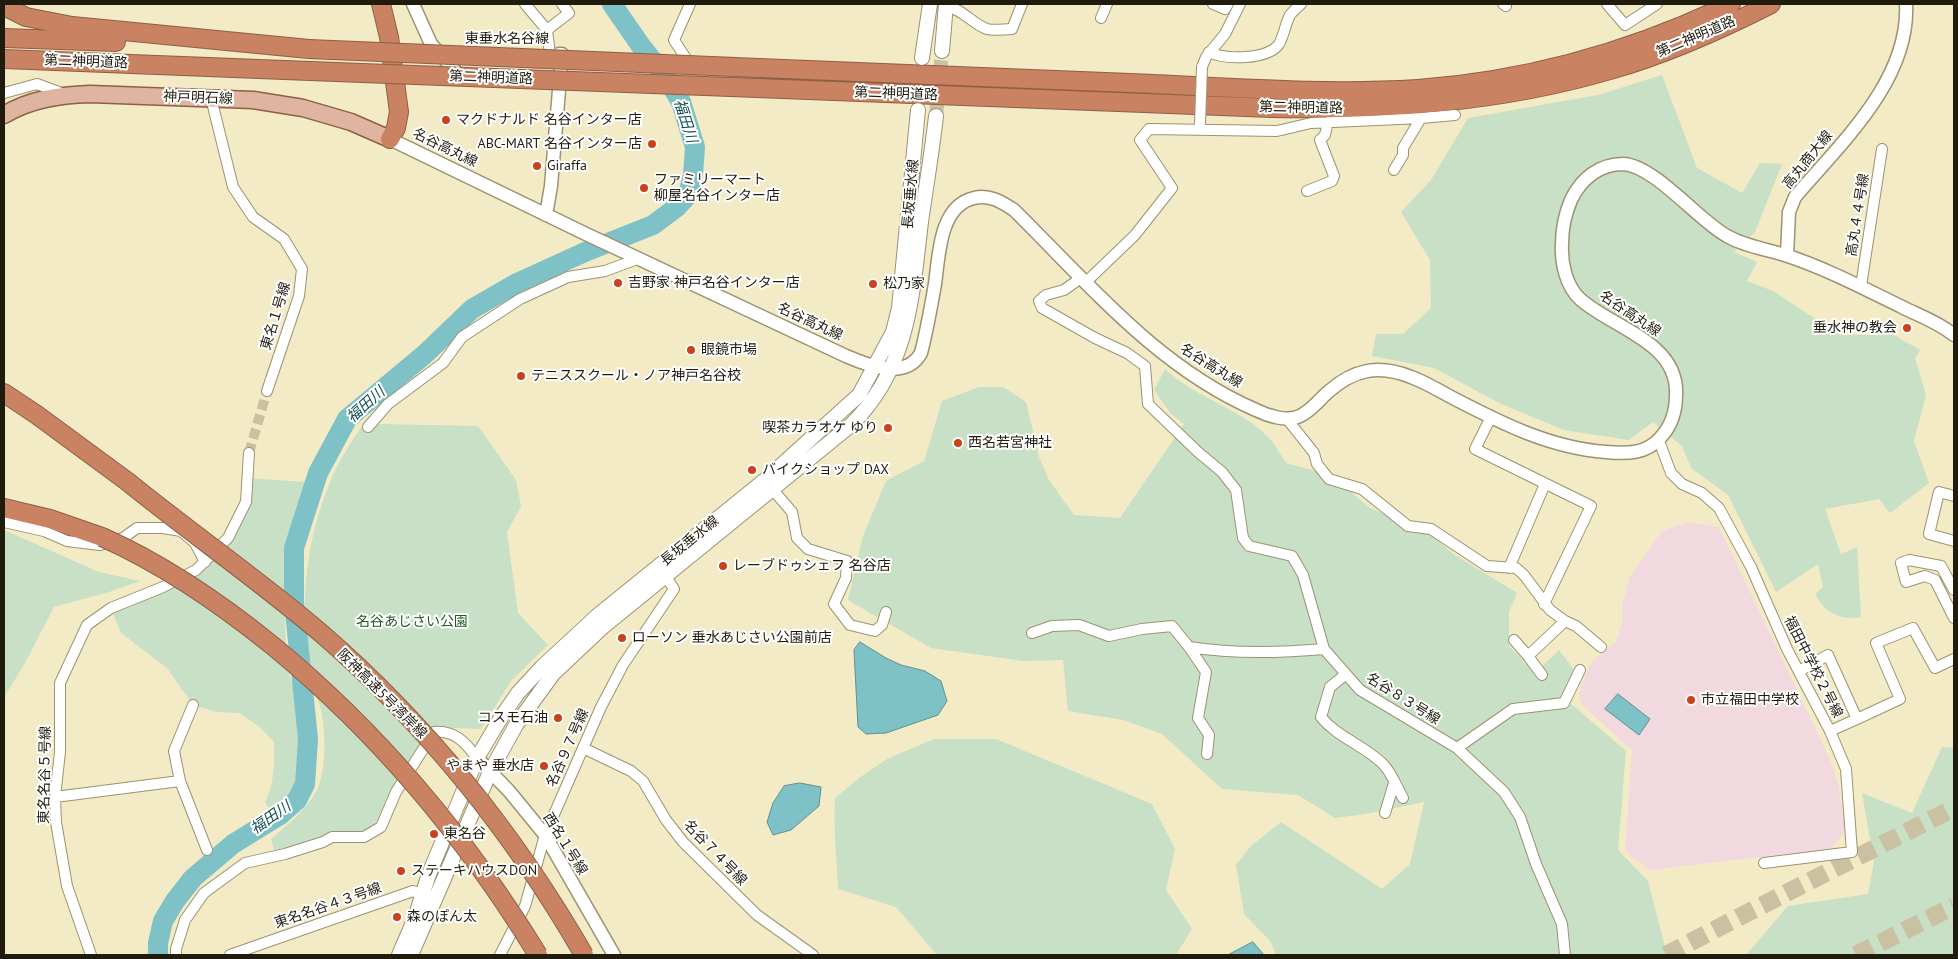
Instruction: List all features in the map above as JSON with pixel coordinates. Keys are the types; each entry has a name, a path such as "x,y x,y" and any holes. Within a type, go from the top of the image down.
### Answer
{"highway":[{"path":"370,4 380,38 390,139"},
{"path":"381,4 389,37 399,112 396,128 390,139"},
{"name":"第二神明道路","path":"4,38 1304,90 1371,91 1419,88 1515,76 1560,67 1654,38 1731,4"},
{"name":"第二神明道路","path":"4,59 1281,108 1362,108 1423,104 1521,91 1611,70 1686,43 1771,4"},
{"path":"4,6 26,17 72,26 309,49"},
{"path":"4,70 149,64"},
{"name":"阪神高速5号湾岸線","path":"4,393 128,482 300,616 364,672 443,756 514,846 584,955"},
{"path":"4,508 50,519 102,536 145,557 192,585 252,629 336,701 377,742 450,826 511,910 538,955"}],"main road":[{"path":"922,58 930,4"},
{"path":"942,51 946,5"},
{"name":"神戸明石線","path":"4,115 43,99 65,95 252,100 303,108 351,122 390,139"},
{"name":"長坂垂水線","path":"399,955 490,772 516,725 553,674 662,571 859,395 893,332 901,297 918,110"},
{"name":"長坂垂水線","path":"411,955 429,897 429,874 477,758 518,693 542,667 597,616 773,490 858,418 872,401 892,368 903,335 915,282 936,116"}],"street":[{"path":"414,4 431,44 458,74 533,78 559,94"},
{"path":"525,4 547,30 550,54"},
{"path":"547,30 568,13 562,4"},
{"path":"686,60 674,40 690,4"},
{"path":"946,5 955,8 978,25 989,30 1012,29 1022,4"},
{"path":"1101,18 1107,4"},
{"path":"1213,4 1225,9 1228,4"},
{"path":"1200,127 1202,67 1209,52 1225,34 1240,4"},
{"path":"1209,52 1217,56 1230,57 1246,57 1271,52 1279,44 1290,16 1301,4"},
{"path":"1607,4 1625,25 1657,4"},
{"name":"高丸商大線","path":"1786,255 1790,212 1795,196 1872,106 1886,84 1901,46 1907,19 1906,4"},
{"name":"東垂水名谷線","path":"441,53 562,54 551,186 546,215"},
{"path":"4,93 37,84 65,95"},
{"name":"東名１号線","path":"211,98 232,187 253,216 284,239 302,269 299,296 267,391"},
{"path":"1189,647 1207,650 1284,653 1324,649 1304,575 1292,556 1249,546 1243,538 1236,490 1222,472 1198,452 1148,404 1145,366 1127,353 1094,338 1042,308 1039,301 1046,295 1064,290 1083,280 1135,235 1172,188 1140,140 1149,129 1200,127 1277,131 1310,123 1454,115"},
{"path":"1394,170 1403,156 1403,148 1421,118"},
{"path":"1307,191 1332,181 1334,176 1320,140 1325,135 1328,122"},
{"name":"名谷高丸線","path":"390,139 546,215 846,356 876,366 892,368 906,368 917,361 921,353 945,230 949,219 963,202 978,197 987,197 1005,204 1014,210 1083,280 1139,334 1162,353 1217,390 1259,412 1287,419"},
{"name":"高丸４４号線","path":"1860,286 1882,149"},
{"name":"名谷高丸線","path":"1659,441 1670,425 1675,411 1677,391 1672,370 1655,348 1580,299 1568,283 1561,254 1562,228 1571,200 1586,177 1604,166 1627,164 1644,170 1727,236 1786,255"},
{"path":"1786,255 1860,286 1938,323 1954,335"},
{"path":"368,427 388,404 443,363 462,337 520,299 568,277 605,271 640,258"},
{"path":"1600,647 1576,626 1565,621 1544,604 1524,575 1516,568 1487,566 1431,529 1408,526 1362,489 1329,479 1317,464 1314,453 1287,419 1298,416 1315,406 1345,378 1363,371 1384,369 1411,377 1491,417 1551,443 1620,454 1643,451 1659,441"},
{"path":"1491,417 1475,449 1591,506 1544,604"},
{"name":"福田中学校２号線","path":"1659,441 1670,473 1682,484 1702,493 1719,508 1751,567 1787,649 1830,731 1846,769 1852,852 1764,863"},
{"path":"4,522 44,531 67,541 100,545 123,538 137,528 162,528 181,531 195,543 205,562 228,538 246,502 249,453"},
{"path":"1509,568 1546,484"},
{"path":"773,490 792,512 797,538 808,550 847,561 846,578 834,604 850,625 876,631 882,625 886,612"},
{"path":"1954,496 1939,492 1929,534 1954,541"},
{"path":"1954,590 1941,566 1909,560 1901,563 1906,582 1925,576 1935,580 1954,618"},
{"name":"東名名谷５号線","path":"91,955 67,886 56,822 55,797 60,752 60,683 88,626 111,608 163,587 196,570 205,562"},
{"name":"名谷９７号線","path":"500,955 525,906 544,834 601,707 623,665 674,589 662,571"},
{"path":"1528,656 1565,621"},
{"path":"1032,633 1052,626 1079,625 1109,636 1142,629 1172,626 1206,672 1198,718 1209,735 1207,754"},
{"path":"1830,731 1900,698 1876,643 1913,628 1934,668 1954,659"},
{"path":"1514,640 1542,675"},
{"name":"名谷８３号線","path":"1324,649 1360,690 1457,748 1504,792 1520,817 1536,864 1562,924 1565,955"},
{"path":"1799,671 1828,655 1856,719"},
{"path":"1457,748 1513,709 1564,703 1580,670"},
{"path":"1345,674 1330,687 1321,717 1328,726 1365,749 1385,766 1403,798"},
{"path":"193,705 174,751 180,781 207,850"},
{"path":"176,955 185,920 204,893 245,863 285,854 323,842 332,837 364,836 381,827 392,802 434,732 446,731 458,737 477,758"},
{"name":"名谷７４号線","path":"583,748 631,771 643,781 666,820 683,842 757,915 813,955"},
{"name":"西名１号線","path":"477,758 509,791 544,834 614,955"},
{"path":"55,797 180,781"},
{"path":"1385,813 1394,782"},
{"name":"東名名谷４３号線","path":"230,955 413,891 429,897"}],"shaded area":[{"name":"市立福田中学校","path":"1689,522 1719,527 1830,759 1839,788 1845,830 1835,844 1827,849 1650,870 1625,851 1632,750 1582,705 1579,695 1592,661 1616,642 1623,619 1622,607 1629,578 1662,531"}],"green space":[{"path":"1662,75 1697,168 1742,193 1760,163 1782,164 1755,232 1734,252 1757,262 1747,281 1773,291 1840,335 1894,335 1920,350 1915,358 1926,395 1914,441 1929,483 1890,513 1879,499 1825,509 1841,554 1857,547 1861,617 1847,618 1834,614 1819,601 1815,594 1823,587 1818,564 1776,592 1728,495 1691,468 1682,446 1653,422 1629,440 1564,430 1501,404 1434,368 1372,356 1376,334 1403,334 1431,308 1430,260 1401,212 1431,180 1468,118 1598,95"},
{"path":"1165,369 1176,379 1255,425 1272,441 1286,463 1330,475 1370,508 1427,532 1455,555 1517,593 1509,612 1509,646 1535,673 1559,650 1575,671 1562,696 1626,751 1618,850 1648,881 1667,955 1276,955 1270,941 1244,914 1236,865 1251,846 1281,822 1382,889 1410,864 1424,802 1366,814 1335,818 1298,795 1222,789 1162,734 1123,720 1068,711 1063,660 1023,661 931,648 848,600 863,536 886,481 924,461 942,401 979,387 1003,387 1026,402 1039,457 1049,480 1074,515 1120,518 1184,424 1171,414 1154,390"},
{"name":"名谷あじさい公園","path":"369,416 378,424 478,426 516,480 521,506 507,532 518,613 548,645 511,681 481,729 430,727 391,790 374,827 364,832 275,853 271,839 299,814 312,798 320,782 323,766 324,739 322,714 312,683 306,634 305,592 308,560 314,529 323,499 337,467"},
{"path":"248,478 305,482 287,560 285,582 286,649 302,732 303,765 297,784 274,814 265,803 273,773 274,742 260,727 239,713 217,712 193,705 167,668 121,633 111,608 196,570 228,538 246,502"},
{"path":"4,530 99,572 140,581 109,592 54,607 24,665 4,697"},
{"path":"934,739 996,739 1152,804 1175,849 1166,890 1192,929 1176,955 937,955 896,907 838,889 835,798 859,778 887,759"},
{"path":"1942,747 1954,748 1954,955 1743,955 1747,954 1788,906 1868,894 1874,862 1862,793 1912,813"}],"water":[{"path":"860,642 886,658 901,665 925,671 941,681 947,701 938,715 886,733 866,734 858,727 854,650"},
{"path":"1618,694 1650,719 1639,735 1605,709"},
{"path":"800,783 821,787 819,806 791,830 773,835 767,822 773,803 784,786"},
{"path":"1253,942 1264,955 1228,955"}],"waterway":[{"name":"福田川","path":"158,955 158,943 163,921 175,901 193,878 233,844 280,815 297,800 305,784 308,739 294,602 294,548 318,473 347,419 424,355 472,309 517,283 585,252 653,225 677,207 688,195 693,175 695,147 681,102 666,77 641,46 612,4"}],"tunnel":[{"path":"936,116 942,51"},
{"path":"249,453 267,391"},
{"path":"1666,955 1954,808"},
{"path":"1856,955 1954,906"}],"place":[{"name":"マクドナルド 名谷インター店","path":"446,120"},
{"name":"ABC-MART 名谷インター店","path":"652,144"},
{"name":"Giraffa","path":"537,166"},
{"name":"ファミリーマート 柳屋名谷インター店","path":"644,188"},
{"name":"吉野家 神戸名谷インター店","path":"618,283"},
{"name":"松乃家","path":"873,284"},
{"name":"垂水神の教会","path":"1907,328"},
{"name":"眼鏡市場","path":"691,350"},
{"name":"テニススクール・ノア神戸名谷校","path":"521,376"},
{"name":"喫茶カラオケ ゆり","path":"888,428"},
{"name":"西名若宮神社","path":"958,443"},
{"name":"バイクショップ DAX","path":"752,470"},
{"name":"レーブドゥシェフ 名谷店","path":"723,566"},
{"name":"ローソン 垂水あじさい公園前店","path":"622,638"},
{"name":"市立福田中学校","path":"1691,700"},
{"name":"コスモ石油","path":"558,718"},
{"name":"やまや 垂水店","path":"544,766"},
{"name":"東名谷","path":"434,834"},
{"name":"ステーキハウスDON","path":"401,871"},
{"name":"森のぽん太","path":"397,917"}]}
